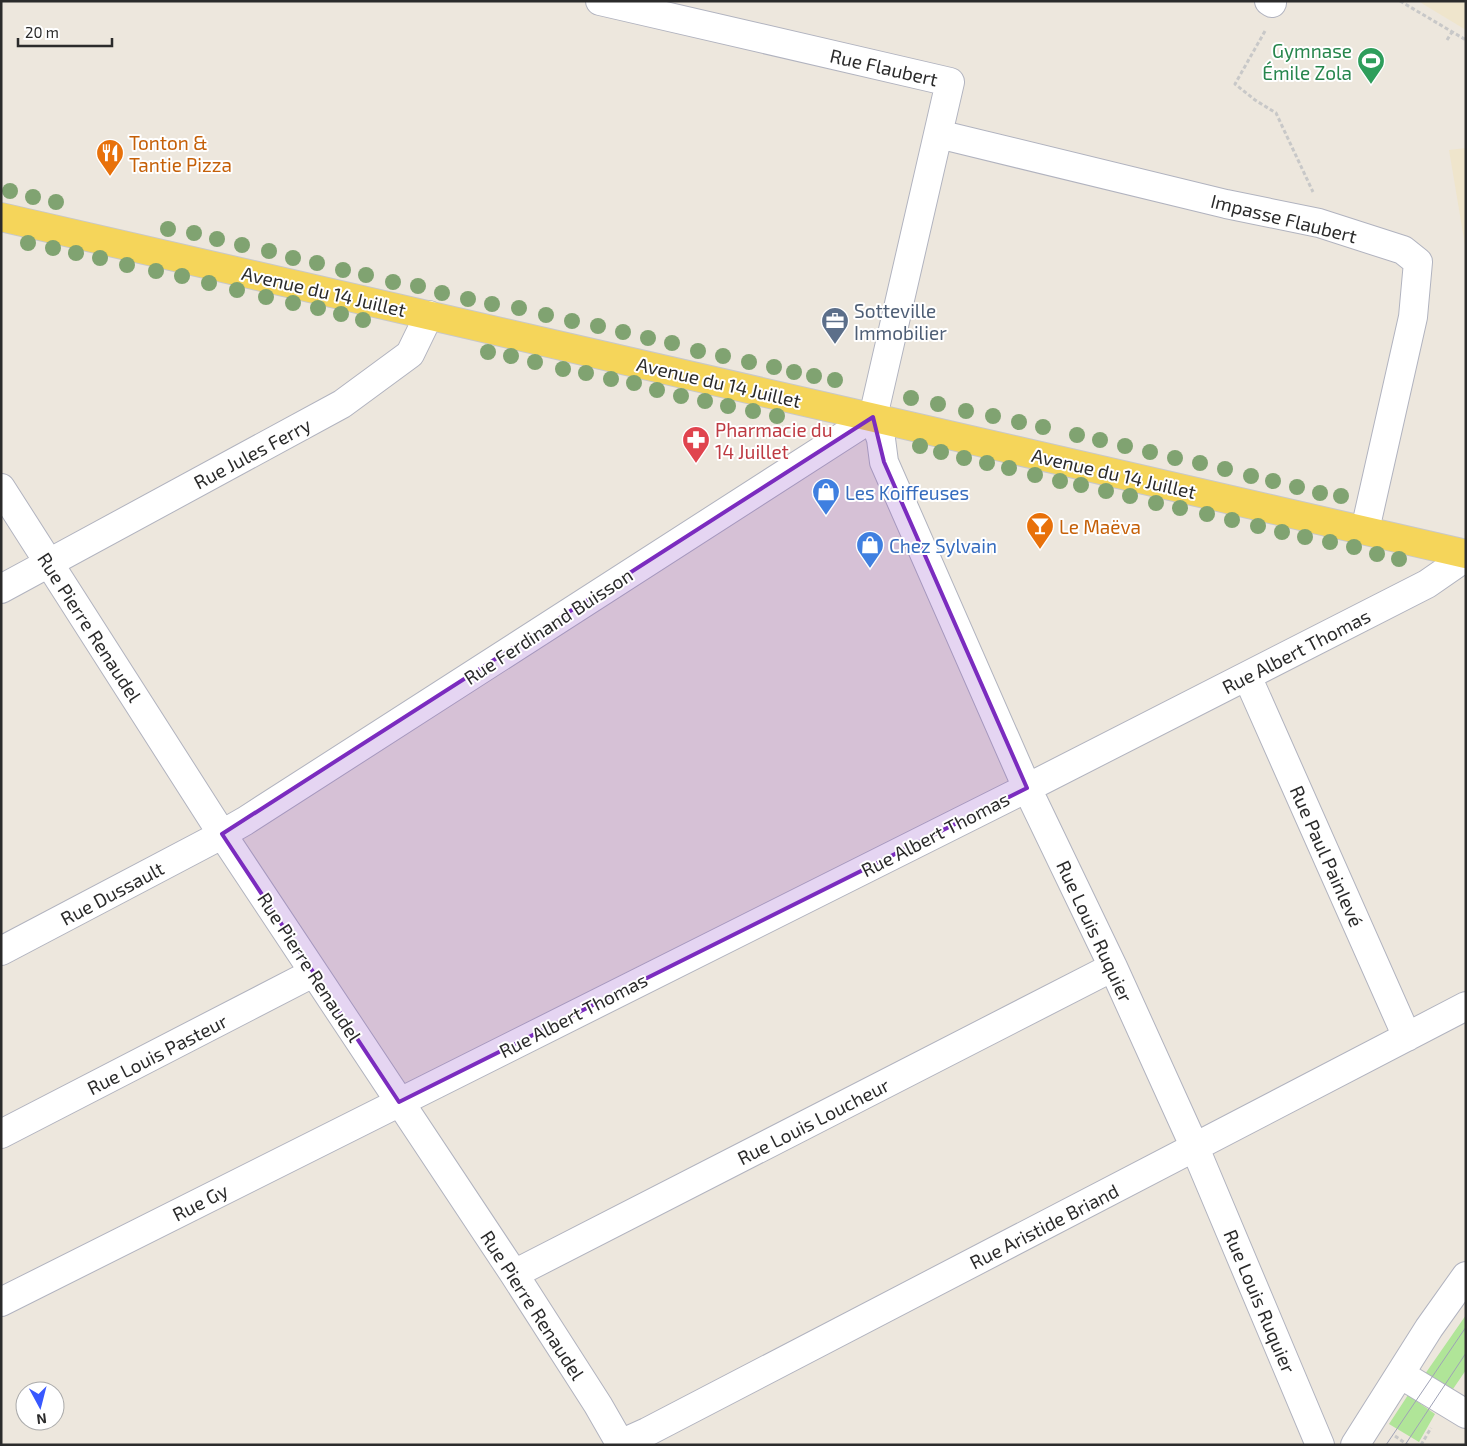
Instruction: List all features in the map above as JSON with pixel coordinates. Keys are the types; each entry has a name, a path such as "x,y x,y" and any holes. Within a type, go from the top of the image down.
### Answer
{"main road":[{"name":"Avenue du 14 Juillet","path":"1,217 1365,530 1466,555"}],"street":[{"name":"Rue Flaubert","path":"600,1 950,82 873,417"},
{"name":"Impasse Flaubert","path":"938,134 1226,204 1319,223 1403,250 1418,262 1413,317 1365,530"},
{"name":"Rue Jules Ferry","path":"1,588 342,404 410,354 429,315"},
{"name":"Rue Louis Ruquier","path":"873,417 881,439 884,462 1027,788 1195,1148 1320,1445"},
{"name":"Rue Ferdinand Buisson","path":"222,834 873,417"},
{"name":"Rue Pierre Renaudel","path":"1,488 313,974 514,1274 598,1404 620,1444"},
{"name":"Rue Albert Thomas","path":"399,1102 1027,788 1427,584 1466,555"},
{"name":"Rue Paul Painlevé","path":"1247,676 1407,1037"},
{"name":"Rue Dussault","path":"1,951 222,834"},
{"name":"Rue Louis Loucheur","path":"514,1274 1112,967"},
{"name":"Rue Louis Pasteur","path":"1,1134 313,974"},
{"name":"Rue Aristide Briand","path":"620,1444 656,1428 1466,1006"},
{"name":"Rue Gy","path":"1,1302 399,1102"},
{"path":"1355,1445 1466,1276"},
{"path":"1400,1374 1466,1414"}],"path":[{"path":"1400,1 1466,40"},
{"path":"1271,2 1278,7 1235,84 1255,100 1276,113 1313,192"},
{"path":"1447,40 1452,32"}],"highlighted area":[{"path":"873,417 884,462 1027,788 399,1102 222,834"}],"shaded area":[{"path":"1419,1 1466,1 1466,30 1423,4"},
{"path":"1466,148 1466,251 1449,150"}],"green space":[{"path":"1466,1315 1466,1370 1453,1389 1425,1374"},
{"path":"1408,1395 1435,1414 1419,1442 1389,1424"}],"tram line":[{"path":"1386,1445 1466,1327"},
{"path":"1405,1445 1466,1353"}],"place":[{"name":"Gymnase Émile Zola","path":"1371,85"},
{"name":"Tonton & Tantie Pizza","path":"110,177"},
{"name":"Sotteville Immobilier","path":"835,345"},
{"name":"Pharmacie du 14 Juillet","path":"696,464"},
{"name":"Les Koiffeuses","path":"826,516"},
{"name":"Le Maëva","path":"1040,550"},
{"name":"Chez Sylvain","path":"870,569"}]}
